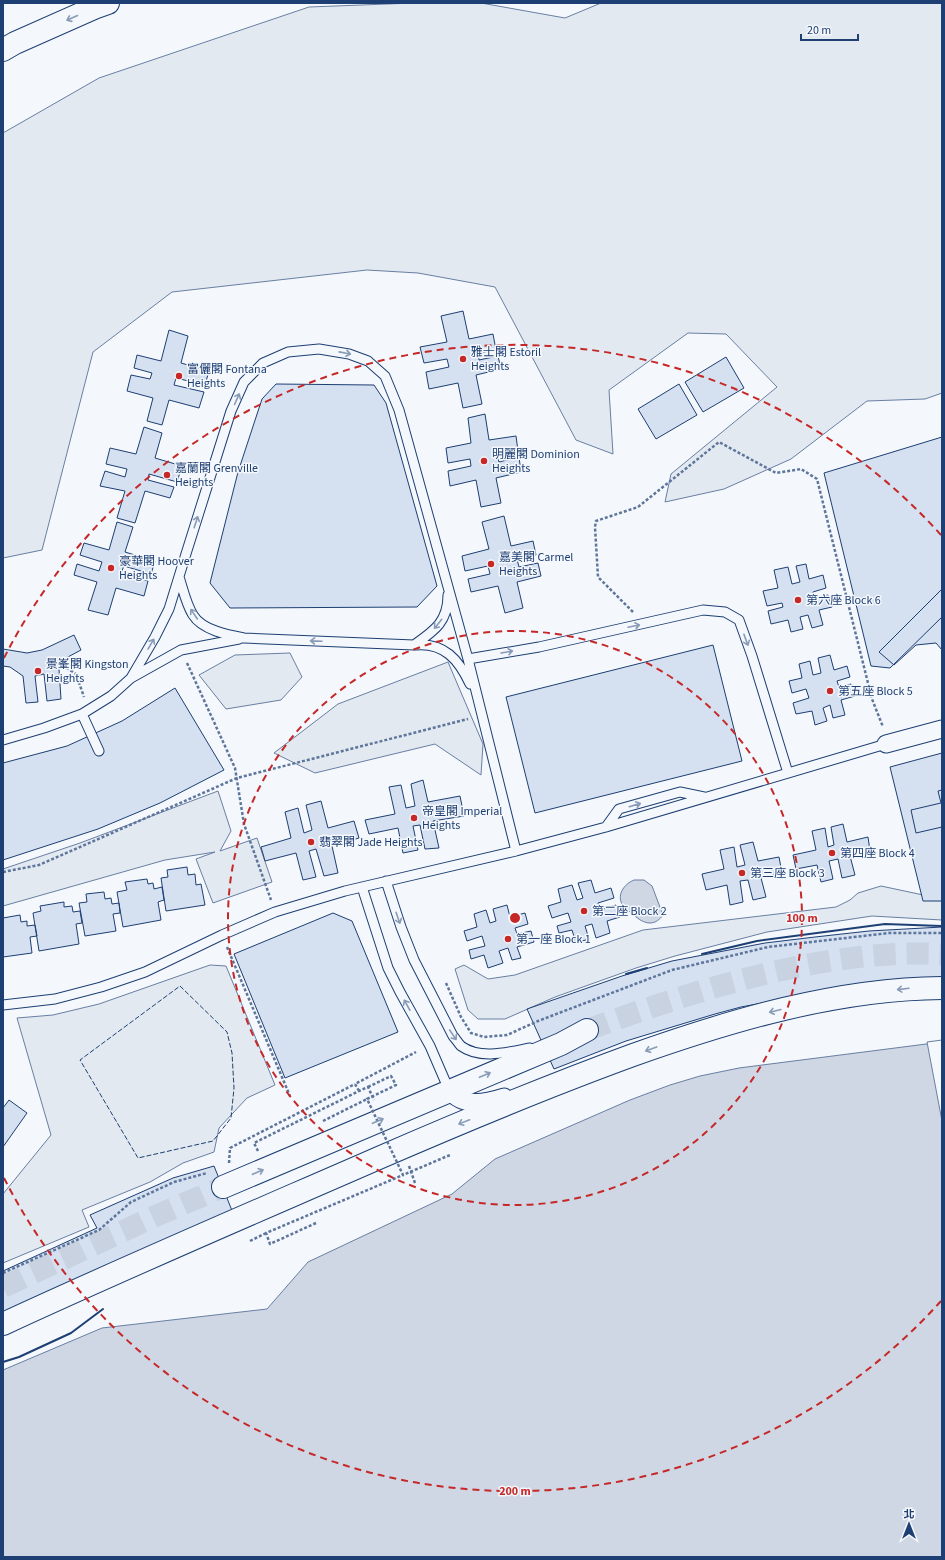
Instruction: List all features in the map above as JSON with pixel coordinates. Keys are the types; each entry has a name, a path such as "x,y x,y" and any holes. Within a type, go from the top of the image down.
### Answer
{"main road":[{"path":"3,50 15,43 108,3"},
{"path":"3,1324 138,1262 457,1124 574,1077 722,1025 778,1010 872,993 910,988 942,988"},
{"path":"216,1180 449,1090 561,1044 588,1030"}],"street":[{"path":"885,736 942,729"},
{"path":"449,1090 454,1096 462,1101 484,1102 574,1077"}],"lane":[{"path":"131,678 155,637 169,609 180,577 184,557 231,411 244,382 263,364 288,352 319,350 349,354 368,361 385,376 399,410 446,574 516,851"},
{"path":"414,645 430,633 442,621 448,608 446,574"},
{"path":"180,577 194,617 209,628 225,634 244,638 414,645 427,644 442,649 454,658 465,673 479,703"},
{"path":"468,659 539,647 703,610 725,612 739,620 752,656 788,773"},
{"path":"3,740 44,728 82,714 111,696 131,678 181,650 244,638"},
{"path":"82,714 100,751"},
{"path":"3,1005 56,998 101,987 145,972 222,935 275,912 362,887 516,851 606,828 788,773 885,736"},
{"path":"606,828 619,809 680,792 707,798"},
{"path":"386,881 414,960 453,1036 461,1046 471,1051 484,1054 561,1044"},
{"path":"362,887 388,968 430,1046 449,1090"}],"path":[{"path":"634,612 598,577 595,527 596,521 638,507 719,442 776,473 801,470 817,479 872,699 885,736"},
{"path":"181,650 235,768 244,824 275,912"},
{"path":"62,665 76,674 85,702"},
{"path":"3,872 39,865 237,778 482,716"},
{"path":"446,983 461,1017 471,1032 484,1037 507,1035 538,1021 672,970 768,947 890,932 942,933"},
{"path":"222,935 290,1096"},
{"path":"229,1167 230,1148 416,1052"},
{"path":"265,1149 259,1152 254,1143 391,1076 396,1085 320,1122"},
{"path":"355,1084 359,1091"},
{"path":"368,1087 373,1100 377,1099"},
{"path":"367,1098 403,1175"},
{"path":"250,1241 450,1155"},
{"path":"407,1162 415,1183"},
{"path":"3,1273 99,1230 131,1202 174,1182 216,1180"},
{"path":"266,1233 270,1244 316,1223"}],"shaded area":[{"path":"414,3 481,3 565,18 601,3 942,3 942,393 925,399 867,401 791,459 724,489 665,502 671,474 777,387 726,334 688,333 609,390 613,454 576,440 495,287 418,273 367,270 172,292 93,352 42,550 3,558 3,133 99,78 309,7"},
{"path":"290,653 302,677 281,700 226,709 199,675 235,655"},
{"path":"448,662 483,744 481,775 435,744 315,773 274,753 338,704"},
{"path":"218,791 231,831 220,851 257,838 272,882 213,903 196,859 215,852 165,860 3,906 3,869 80,843"},
{"path":"634,880 644,880 652,886 663,915 656,922 650,923 641,920 626,909 621,903 620,899 624,887"},
{"path":"881,886 942,899 942,920 872,916 767,932 675,956 636,968 555,997 505,1019 478,1019 468,1010 455,969 464,965 488,979 515,975 643,930 836,907 850,900 858,893"},
{"path":"210,965 226,966 275,1085 247,1098 219,1128 214,1152 183,1163 150,1182 82,1210 89,1227 3,1263 3,1194 51,1135 17,1018 53,1015 99,1004"},
{"path":"942,1042 942,1557 3,1557 3,1370 102,1328 267,1309 308,1262 452,1194 495,1159 630,1100 670,1085 700,1076 739,1068"}],"pier":[{"path":"942,1040 942,1121 927,1042"}],"building":[{"name":"雅士閣 Estoril Heights","path":"463,311 469,339 493,334 496,350 478,353 479,360 498,356 501,369 476,375 482,404 463,408 458,383 429,389 426,372 449,367 447,359 424,363 420,347 447,342 441,316"},
{"name":"富儷閣 Fontana Heights","path":"169,330 188,336 181,363 209,371 205,385 176,378 174,385 204,392 199,408 169,400 162,425 147,421 153,398 127,391 131,375 150,379 152,373 134,368 137,355 161,361"},
{"path":"726,357 744,388 703,412 685,382"},
{"path":"276,384 374,385 386,403 437,586 417,607 230,608 210,583 238,472 262,399"},
{"path":"679,384 697,415 656,439 638,409"},
{"name":"明麗閣 Dominion Heights","path":"485,414 489,440 516,436 518,451 497,456 499,462 519,457 521,472 496,478 501,503 481,507 476,480 450,486 448,471 471,466 470,459 448,463 446,448 471,443 468,418"},
{"name":"嘉蘭閣 Grenville Heights","path":"144,427 162,433 155,458 182,466 177,482 149,474 148,480 174,487 170,498 145,491 135,523 117,518 125,491 100,486 105,471 125,477 127,469 106,464 110,448 136,454"},
{"path":"942,437 942,617 890,668 871,666 824,473"},
{"name":"嘉美閣 Carmel Heights","path":"504,516 511,546 533,541 536,555 517,559 519,567 538,563 541,576 517,582 523,608 505,613 498,586 471,592 468,579 490,574 488,566 465,571 462,556 489,549 482,522"},
{"name":"豪華閣 Hoover Heights","path":"117,522 133,527 125,552 155,561 151,574 124,566 121,573 148,581 144,596 116,588 108,615 88,610 97,582 74,575 77,564 99,571 102,562 80,555 84,543 109,550"},
{"name":"第六座 Block 6","path":"806,564 809,579 823,575 826,588 813,592 814,598 828,595 832,607 819,610 823,625 812,628 808,615 800,617 803,629 791,632 788,620 771,624 768,611 783,607 782,603 767,606 763,591 778,588 774,570 788,567 792,584 800,582 796,566"},
{"path":"942,589 942,650 936,643 916,645 894,665 879,652"},
{"name":"景峯閣 Kingston Heights","path":"74,635 81,650 66,658 59,669 61,699 47,701 44,674 35,676 38,702 26,703 23,676 10,667 3,666 3,649 27,653 42,650"},
{"path":"713,645 742,761 535,813 506,697"},
{"name":"第五座 Block 5","path":"830,655 834,670 847,666 850,677 837,681 839,687 851,684 855,696 841,700 845,715 833,718 830,705 823,708 827,721 815,725 812,711 796,714 793,703 809,698 806,689 792,693 789,681 802,678 799,664 810,661 813,675 821,673 818,658"},
{"path":"175,688 224,770 160,803 98,829 3,860 3,763 67,746 122,721"},
{"path":"942,753 942,901 923,901 890,767"},
{"name":"帝皇閣 Imperial Heights","path":"423,780 428,802 460,796 464,816 433,821 439,848 425,849 420,825 413,826 418,850 403,853 398,828 369,834 365,820 395,814 389,787 401,785 406,808 415,806 411,784"},
{"path":"942,790 942,827 916,833 911,810 941,803 938,791"},
{"name":"翡翠閣 Jade Heights","path":"321,801 328,828 354,821 359,838 332,846 338,873 324,876 316,849 309,851 316,877 303,880 296,853 265,861 261,847 291,838 285,812 298,808 304,833 312,830 306,805"},
{"name":"第四座 Block 4","path":"843,824 847,842 868,837 870,851 850,856 855,875 842,878 838,859 829,861 833,879 821,882 817,865 796,869 793,855 816,850 812,831 825,828 828,847 834,845 831,827"},
{"name":"第三座 Block 3","path":"753,842 758,861 779,857 782,873 761,878 766,897 753,900 748,880 740,881 743,902 730,905 727,885 706,890 702,874 724,869 720,850 734,847 737,867 745,865 740,845"},
{"path":"187,867 188,875 195,874 196,885 201,884 205,905 166,911 161,878 168,877 167,870"},
{"path":"147,879 148,884 153,883 154,889 162,887 164,900 158,902 161,920 123,927 117,892 127,890 125,882"},
{"name":"第二座 Block 2","path":"591,880 595,893 611,888 614,898 598,903 600,910 616,905 620,917 607,921 610,933 596,938 592,924 585,926 589,939 576,943 572,930 559,933 557,926 571,922 568,913 552,918 548,906 561,902 558,889 572,885 577,900 583,898 578,883"},
{"path":"104,892 105,899 111,898 112,904 119,903 120,913 113,914 116,931 85,936 79,903 87,902 86,894"},
{"path":"64,902 64,907 72,906 73,912 80,911 82,923 76,924 79,944 39,951 33,913 41,911 40,906"},
{"name":"第一座 Block 1","path":"507,905 510,917 525,913 528,924 515,928 517,934 531,931 534,942 517,947 521,958 512,960 508,948 499,951 503,963 488,968 484,955 471,959 469,950 485,946 482,936 467,941 464,931 477,927 474,914 486,910 490,923 496,921 493,909"},
{"path":"333,913 352,921 398,1032 285,1078 234,954"},
{"path":"20,915 21,922 27,921 27,926 35,925 37,936 30,937 32,953 3,957 3,918"},
{"path":"942,927 942,981 826,991 741,1007 626,1041 554,1069 527,1009 622,976 672,961 765,943 869,931"},
{"path":"9,1100 27,1113 3,1147 3,1108"},
{"path":"214,1166 235,1218 3,1322 3,1271 97,1228 90,1215 173,1178"}],"tunnel":[{"path":"587,1030 672,1000 762,975 807,965 853,958 898,954 942,954"},
{"path":"3,1287 160,1214 223,1187"}],"fence":[{"path":"180,986 227,1032 232,1053 234,1088 231,1118 213,1141 138,1158 80,1060 180,986"}],"wall":[{"path":"702,954 757,941 885,924 941,926"},
{"path":"626,974 647,968"},
{"path":"3,1362 19,1357 71,1333 103,1309"}],"place":[{"name":"雅士閣 Estoril Heights","path":"463,359"},
{"name":"富儷閣 Fontana Heights","path":"179,376"},
{"name":"明麗閣 Dominion Heights","path":"484,461"},
{"name":"嘉蘭閣 Grenville Heights","path":"167,475"},
{"name":"嘉美閣 Carmel Heights","path":"491,564"},
{"name":"豪華閣 Hoover Heights","path":"111,568"},
{"name":"第六座 Block 6","path":"798,600"},
{"name":"景峯閣 Kingston Heights","path":"38,671"},
{"name":"第五座 Block 5","path":"830,691"},
{"name":"帝皇閣 Imperial Heights","path":"414,818"},
{"name":"翡翠閣 Jade Heights","path":"311,842"},
{"name":"第四座 Block 4","path":"832,853"},
{"name":"第三座 Block 3","path":"742,873"},
{"name":"第二座 Block 2","path":"584,911"},
{"name":"第一座 Block 1","path":"508,939"}]}
